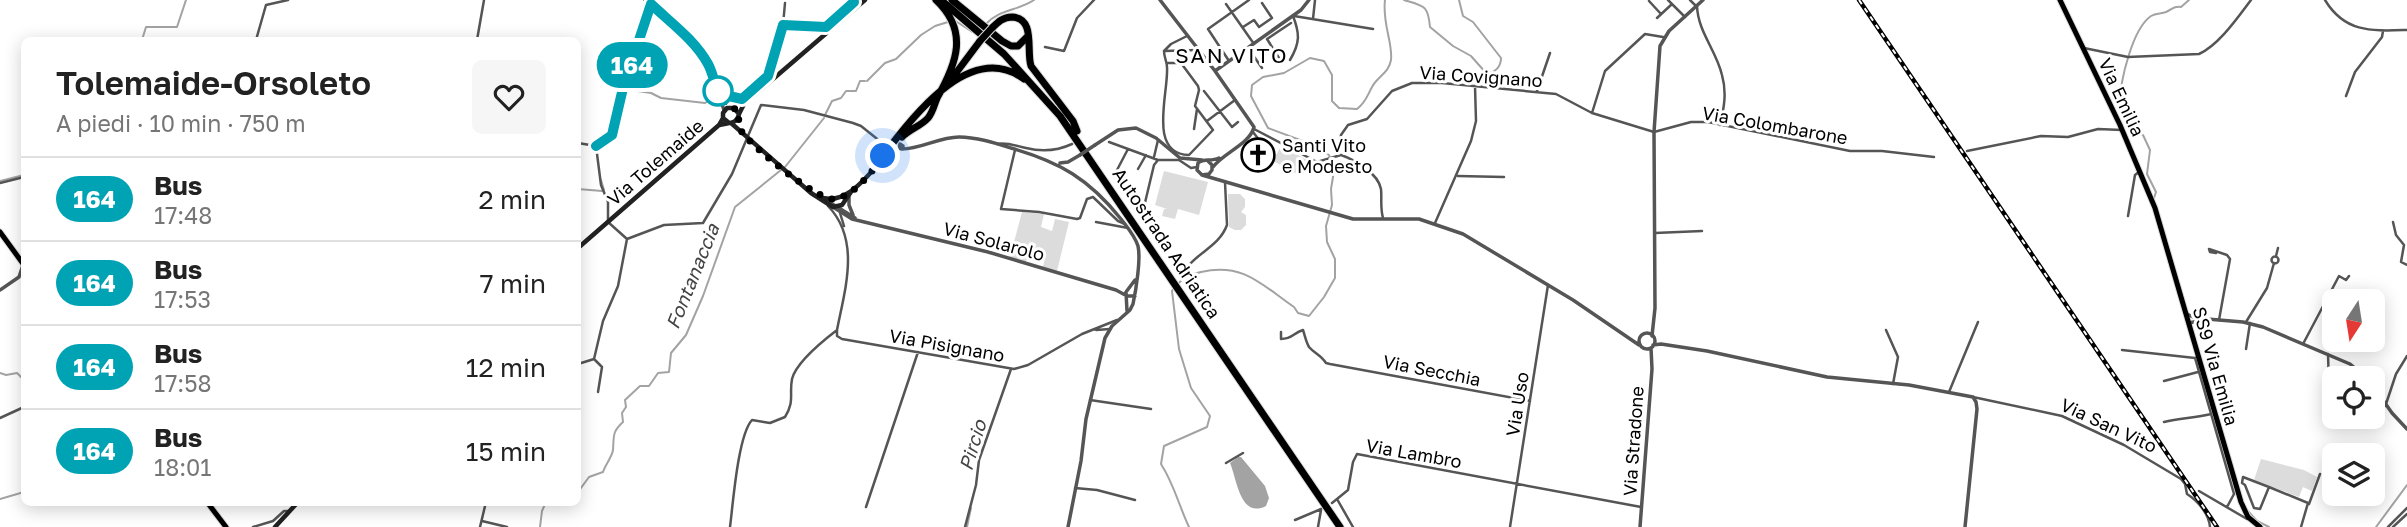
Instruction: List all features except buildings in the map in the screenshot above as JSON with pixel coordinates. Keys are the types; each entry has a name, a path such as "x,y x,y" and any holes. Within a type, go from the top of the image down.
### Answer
{"highway":[{"path":"889,149 902,145 930,116 953,64 957,42 954,22 939,0"},
{"name":"Autostrada Adriatica","path":"939,0 1004,54 1041,93 1156,251"},
{"path":"949,0 1009,45 1020,45 1028,37"},
{"name":"Autostrada Adriatica","path":"949,0 1035,80 1077,131 1343,527"},
{"path":"941,92 992,28 1001,20 1015,18 1025,24 1028,57 1033,70 1073,121 1077,131"},
{"path":"889,149 920,108 974,71 995,68 1017,74 1041,93"}],"main road":[{"name":"Via Tolemaide","path":"581,245 719,125 738,116 744,104 865,0"},
{"name":"Via Emilia","path":"2060,0 2122,130 2155,208"},
{"name":"Via Tolemaide","path":"727,121 724,110 744,104"},
{"path":"732,107 738,116 742,132"},
{"path":"727,121 806,188 837,209 889,149"},
{"path":"825,201 847,196"},
{"name":"SS9 Via Emilia","path":"2155,208 2186,312 2194,321 2193,335 2197,357 2241,502 2248,517 2257,525"},
{"path":"0,232 21,260"},
{"path":"210,506 226,527"},
{"path":"275,527 294,506"}],"street":[{"path":"257,37 266,5 288,0"},
{"path":"478,37 484,0"},
{"path":"645,0 652,2 700,53 710,67 712,80 723,101 724,110"},
{"path":"1045,47 1064,51 1077,18 1094,0"},
{"path":"1160,0 1248,115 1269,159"},
{"path":"1229,61 1208,29 1249,0"},
{"path":"1215,71 1288,23 1308,0"},
{"path":"1313,19 1315,0"},
{"path":"1668,0 1685,17"},
{"path":"1690,0 1696,6 1702,30 1722,75 1725,98 1720,125"},
{"path":"1652,347 1654,132 1660,46 1663,37 1703,0"},
{"path":"2083,47 2128,57 2202,53 2228,29 2251,0"},
{"path":"2325,0 2331,10 2344,21 2361,28 2407,30"},
{"path":"1649,1 1661,14"},
{"path":"581,144 596,146 612,135 623,88 652,2"},
{"path":"783,25 826,27 854,2"},
{"path":"720,94 742,99 768,76 783,25 785,3"},
{"path":"1242,27 1254,20 1259,27 1272,18 1262,3"},
{"path":"1226,4 1254,44"},
{"path":"1657,18 1672,4"},
{"path":"1294,16 1373,29"},
{"path":"1290,60 1299,42 1294,16"},
{"path":"2346,96 2355,72 2382,37 2383,31"},
{"path":"1592,113 1605,71 1645,34 1663,37"},
{"path":"1164,51 1187,36"},
{"path":"1266,38 1279,58"},
{"path":"1248,48 1262,68"},
{"path":"1164,51 1198,50"},
{"path":"1164,51 1168,63 1163,122 1168,143 1177,153 1185,156 1194,153 1213,132 1197,109"},
{"path":"1537,91 1550,53"},
{"path":"1168,63 1181,63 1199,88 1194,129"},
{"name":"Via Covignano","path":"1335,156 1341,135 1348,125 1367,119 1396,88 1420,82 1556,94 1592,113 1654,132"},
{"path":"1435,223 1458,176 1475,127 1475,86"},
{"path":"1204,91 1232,127 1238,122"},
{"path":"1207,121 1236,100"},
{"path":"723,101 732,107"},
{"path":"627,239 664,225 703,223 727,185 760,107 764,104 804,110 853,123 861,126 889,149 902,145 912,148 954,137 1016,149 1057,163 1073,173 1102,197 1126,226 1138,247 1132,307 1110,329 1105,338 1090,400 1068,527"},
{"name":"Via Colombarone","path":"1654,132 1691,122 1708,122 1850,151 1882,151 1934,157"},
{"path":"1057,163 1073,160 1123,128 1141,130 1158,139 1175,155 1195,162 1198,170 1225,182 1357,220 1419,219 1435,223 1463,234 1548,285 1630,337 1650,356"},
{"path":"1966,151 2041,136 2068,136 2098,129 2122,130"},
{"path":"1253,130 1317,162 1335,156 1353,161 1376,178 1381,188 1383,218"},
{"path":"1109,142 1156,159 1175,160 1209,174 1221,158 1253,130"},
{"path":"1144,219 1143,211 1156,159 1158,139"},
{"path":"997,144 1006,143 1040,150 1054,150 1072,144"},
{"path":"596,146 601,185 608,202 608,222 627,239"},
{"path":"1016,149 1001,209 1077,219 1082,214 1087,199 1093,197 1126,226"},
{"path":"1126,174 1117,170 1128,149"},
{"path":"1139,169 1146,155"},
{"path":"1188,159 1208,161 1221,158"},
{"path":"1073,160 1073,173"},
{"path":"1198,170 1202,160"},
{"path":"1208,161 1215,177 1225,182"},
{"path":"2128,216 2135,175 2140,171"},
{"path":"1458,176 1504,177"},
{"path":"0,183 21,178"},
{"path":"1190,264 1201,252 1218,241 1227,225 1225,182"},
{"path":"844,229 853,218 847,196"},
{"path":"825,201 844,229"},
{"path":"837,209 839,220"},
{"path":"730,527 740,452 748,424 752,419 770,423 785,417 793,399 792,378 796,370 837,330 849,267 848,248 837,209"},
{"name":"Via Solarolo","path":"837,209 863,222 988,252 1126,295 1135,294"},
{"path":"1096,222 1126,226"},
{"path":"2393,222 2396,235 2404,245 2401,262 2407,265"},
{"path":"1655,233 1702,230"},
{"path":"594,359 603,321 618,286 627,239"},
{"path":"2246,349 2248,323 2267,288 2274,263 2272,259 2278,248"},
{"path":"2216,253 2227,255 2230,259 2219,320"},
{"path":"0,290 21,276"},
{"path":"2303,344 2339,276 2346,280 2349,276"},
{"path":"1126,313 1126,295 1136,278"},
{"name":"Via Uso","path":"1510,527 1548,285"},
{"path":"1128,289 1135,294"},
{"name":"Via Solarolo","path":"1116,290 1128,289"},
{"name":"Via Pisignano","path":"837,330 837,336 842,339 1011,369 1028,365 1119,319"},
{"path":"2194,321 2205,319 2248,323 2355,366"},
{"path":"1949,392 1978,322"},
{"path":"1102,326 1110,329"},
{"path":"1630,337 1640,337 1654,327"},
{"path":"1093,330 1110,329"},
{"name":"Via Secchia","path":"1281,332 1280,339 1286,339 1303,330 1307,343 1326,363 1530,401"},
{"path":"1886,330 1898,357 1893,384"},
{"path":"1098,331 1105,338"},
{"path":"1645,334 1661,344"},
{"path":"1639,345 1640,337"},
{"path":"1644,349 1661,344 1707,351 1827,377 1893,384 1974,398 1977,409 1965,527"},
{"name":"Via Stradone","path":"1640,527 1652,347"},
{"path":"2122,350 2197,357 2234,494 2227,507"},
{"path":"866,507 918,352"},
{"path":"2328,354 2330,366"},
{"path":"2407,356 2396,374 2386,405 2407,429"},
{"path":"581,364 594,359"},
{"path":"594,359 603,367 598,393"},
{"path":"965,527 979,460 1011,369"},
{"path":"2164,381 2199,372"},
{"name":"Via San Vito","path":"1974,398 2036,409 2080,424 2171,472 2185,485 2186,492 2196,500 2210,520 2210,527"},
{"path":"1090,400 1151,408"},
{"path":"0,418 21,408"},
{"path":"2164,422 2211,414"},
{"path":"1226,463 1243,453"},
{"name":"Via Lambro","path":"1338,499 1348,490 1353,461 1357,454 1517,484"},
{"path":"2301,527 2320,474"},
{"path":"2269,487 2260,509 2255,508 2242,483 2243,477 2269,487 2309,504"},
{"path":"2245,485 2247,486 2249,479"},
{"path":"1517,484 1641,507"},
{"path":"1075,488 1097,490 1135,500"},
{"path":"2199,491 2257,525"},
{"path":"1332,503 1338,499 1353,527"},
{"path":"481,527 485,506"},
{"path":"1295,520 1322,508 1318,527"},
{"path":"2394,525 2407,508"},
{"path":"253,527 273,521 284,511 289,511"},
{"path":"2394,525 2407,514"},
{"path":"482,521 507,527"}],"shaded area":[{"path":"1281,146 1309,161 1301,176 1273,161"},
{"path":"1164,171 1208,182 1199,215 1178,209 1175,219 1162,216 1164,209 1167,209 1155,205"},
{"path":"1228,194 1240,194 1245,199 1245,207 1241,212 1246,215 1246,225 1241,230 1229,227"},
{"path":"1022,212 1044,214 1041,227 1052,231 1055,219 1069,222 1057,271 1043,267 1045,258 1040,256 1040,252 1030,249 1026,262 1010,257"},
{"path":"1241,457 1265,486 1269,498 1266,506 1257,509 1250,507 1241,495 1230,463"},
{"path":"2261,459 2304,470 2317,477 2312,491 2303,487 2299,497 2254,480"}],"waterway":[{"path":"143,37 146,27 177,27 186,0"},
{"name":"Fontanaccia","path":"986,24 997,15 1034,0"},
{"path":"1178,284 1186,277 1201,272 1229,270 1262,284 1294,307 1298,313 1309,316 1324,297 1335,278 1335,259 1327,242 1326,226 1332,205 1334,171 1329,155 1308,143 1268,128 1251,96 1252,85 1263,77 1284,73 1310,58 1324,61 1332,75 1332,101 1339,108 1357,109 1391,60 1385,0"},
{"path":"1404,0 1424,8 1430,27 1453,46 1471,56 1486,73 1495,71 1501,58 1473,22 1463,16 1459,0"},
{"path":"2154,198 2156,192 2147,174 2150,150 2143,135 2128,130 2120,103 2122,82 2128,56 2144,23 2153,15 2181,7 2189,0"},
{"name":"Fontanaccia","path":"954,20 977,35"},
{"name":"Fontanaccia","path":"867,81 921,35 948,22"},
{"path":"778,37 781,24"},
{"path":"767,76 773,56"},
{"path":"759,85 766,79"},
{"name":"Fontanaccia","path":"825,115 832,101 841,98 846,91 856,91 860,81 865,81"},
{"path":"620,107 624,89 651,93 661,98 705,103 717,95"},
{"path":"721,92 741,97"},
{"name":"Fontanaccia","path":"785,167 824,118"},
{"path":"597,151 598,147 611,139 615,126"},
{"name":"Fontanaccia","path":"581,488 589,477 603,472 612,453 615,432 623,422 625,400 640,386 649,386 658,373 669,372 671,353 686,335 735,207 781,170"},
{"path":"0,181 21,176"},
{"path":"601,180 604,190"},
{"path":"581,189 602,191"},
{"path":"1174,288 1172,291 1179,349 1191,388 1210,416 1207,427 1164,446 1161,464 1189,527"},
{"path":"0,373 17,373 21,377"},
{"path":"2376,527 2407,485"},
{"path":"0,499 21,493"},
{"name":"Fontanaccia","path":"540,527 544,506"},
{"name":"Pircio","path":"967,527 971,508"},
{"path":"2247,510 2257,521 2269,527"}],"railway":[{"path":"1859,0 2217,527"}],"bus line":[{"name":"164","path":"596,146 612,135 623,88 651,4 700,53 710,67 712,80 720,94 742,99 768,76 783,25 826,27 854,2"}],"place":[{"name":"Santi Vito e Modesto","path":"1258,155"}],"district":[{"name":"SAN VITO","path":"1232,55"}],"route":[{"path":"718,91 727,105 738,111 737,119 742,132 806,188 825,199 845,196 883,156"}]}
